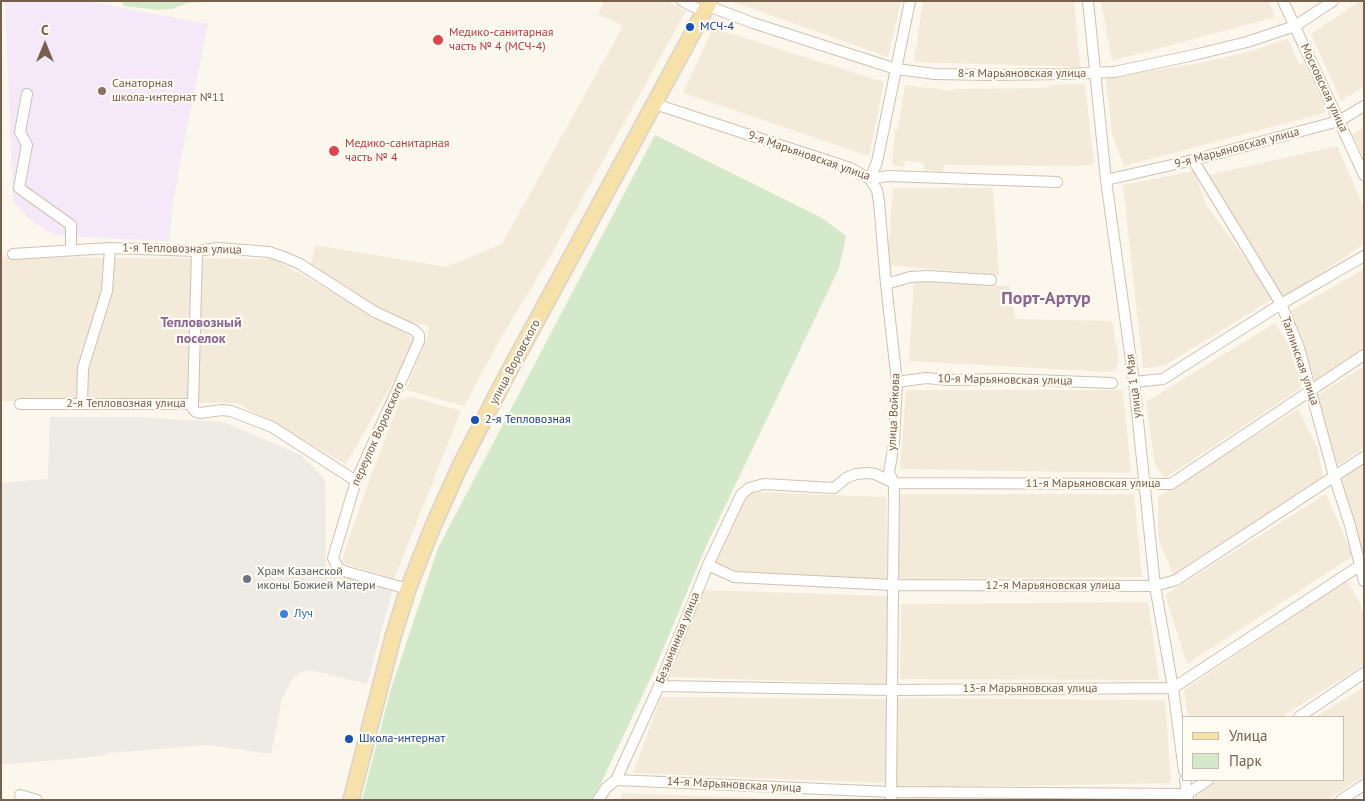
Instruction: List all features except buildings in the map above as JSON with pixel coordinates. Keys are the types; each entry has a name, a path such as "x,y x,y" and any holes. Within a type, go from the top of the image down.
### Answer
{"main road":[{"name":"улица Воровского","path":"351,800 385,664 408,589 433,526 460,466 506,377 707,6"}],"street":[{"name":"8-я Марьяновская улица","path":"682,1 707,6 753,24 896,69 935,74 991,75 1114,72 1194,55 1246,42 1295,26 1333,1"},
{"path":"870,179 877,162 910,1"},
{"name":"улица 1 Мая","path":"1088,1 1106,180 1134,382 1155,586 1182,757"},
{"name":"Московская улица","path":"1283,1 1364,175"},
{"path":"27,94 20,132 27,145 19,188 71,225 71,250"},
{"name":"9-я Марьяновская улица","path":"654,104 850,168 870,179 888,176 1057,182"},
{"name":"9-я Марьяновская улица","path":"1106,180 1192,160 1339,121 1364,106"},
{"name":"Таллинская улица","path":"1192,160 1281,304 1299,348 1334,476 1362,565 1364,581"},
{"name":"улица Войкова","path":"870,179 877,190 879,202 886,284 898,382 894,443 889,473 894,483 891,796"},
{"path":"82,403 83,368 107,291 110,248"},
{"name":"1-я Тепловозная улица","path":"13,254 110,248 197,251 218,248 269,252 300,264 375,312 419,334"},
{"path":"192,404 197,251"},
{"path":"1134,382 1163,378 1281,304 1364,256"},
{"path":"886,284 910,277 928,276 991,280"},
{"name":"переулок Воровского","path":"408,589 347,572 338,568 333,558 356,481 419,341 419,334"},
{"name":"11-я Марьяновская улица","path":"875,474 894,483 1171,484 1364,355"},
{"name":"10-я Марьяновская улица","path":"898,382 926,378 1112,383"},
{"name":"2-я Тепловозная улица","path":"20,404 192,404 193,409 200,413 231,410 272,427 356,481"},
{"name":"12-я Марьяновская улица","path":"708,565 734,576 893,585 1155,586 1176,580 1364,457"},
{"path":"875,474 890,466"},
{"name":"Безымянная улица","path":"598,800 606,788 616,780 659,686 708,565 741,495 749,488 764,484 834,488 846,478 856,474 875,474"},
{"path":"1172,688 1362,565"},
{"path":"1300,716 1364,673"},
{"name":"13-я Марьяновская улица","path":"659,686 892,690 1172,688"},
{"name":"14-я Марьяновская улица","path":"616,780 891,796 1187,797"},
{"path":"1185,781 1187,797"},
{"path":"1187,797 1207,781"},
{"path":"1341,800 1364,784"},
{"path":"20,795 37,800"}],"shaded area":[{"name":"Санаторная школа-интернат №11","path":"5,1 87,1 208,24 181,158 169,241 63,236 49,232 29,219 13,201"},
{"path":"605,1 666,1 686,11 548,260 503,334 464,406 406,390 428,334 429,326 387,316 311,265 315,245 446,267 502,244 623,26 598,14"},
{"path":"731,1 901,1 888,57"},
{"path":"923,1 1074,1 1080,67 914,62"},
{"path":"1101,1 1269,1 1275,17 1112,61"},
{"path":"1360,1 1364,1 1364,86 1341,101 1311,34"},
{"path":"713,28 884,82 869,156 683,93"},
{"path":"1288,39 1299,64 1304,63 1326,110 1324,113 1124,166 1112,135 1106,78 1200,63 1247,52"},
{"path":"1085,84 1094,164 1081,166 944,165 943,172 924,170 924,163 905,161 904,167 892,165 895,129 898,129 905,85 954,91 954,89 1049,88 1049,85"},
{"path":"1364,127 1364,159 1352,134"},
{"path":"1337,146 1364,208 1364,244 1283,299 1220,209 1209,175"},
{"path":"1194,171 1207,206 1274,298 1164,366 1143,368 1123,185"},
{"path":"893,188 993,188 999,275 887,265"},
{"path":"1,257 274,259 417,340 346,464 237,403 1,401"},
{"path":"1364,269 1364,350 1316,382 1287,313"},
{"path":"914,281 1010,286 1015,319 1112,321 1119,361 1116,369 1110,372 909,361"},
{"path":"1275,323 1299,362 1301,388 1165,478 1155,465 1146,402"},
{"path":"1364,366 1364,448 1337,466 1315,397"},
{"path":"906,390 1123,390 1131,473 900,469"},
{"path":"408,396 461,411 394,579 341,562 367,486 401,398 406,400"},
{"path":"1298,409 1318,449 1323,477 1174,576 1158,539 1158,497"},
{"path":"50,417 135,417 223,422 301,455 325,479 326,573 393,588 367,684 311,670 299,673 291,681 282,700 271,754 209,745 109,753 102,756 1,765 1,483 48,479"},
{"path":"1364,462 1364,548 1361,550 1337,479"},
{"path":"749,492 886,497 887,580 732,574 713,565"},
{"path":"897,494 1134,494 1142,577 896,579"},
{"path":"1326,494 1353,556 1187,664 1165,595"},
{"path":"1347,581 1360,603 1364,617 1364,665 1283,716 1188,716 1184,690"},
{"path":"704,590 889,596 887,684 670,677"},
{"path":"1148,602 1159,680 900,679 901,604"},
{"path":"1364,687 1364,776 1327,800 1195,800 1194,793 1213,781 1345,781 1345,716 1317,716"},
{"path":"661,697 887,699 886,783 633,773"},
{"path":"898,698 1165,700 1171,783 896,788"},
{"path":"623,793 811,800 620,800"}],"green space":[{"path":"121,1 219,1 187,3 172,9 158,10 124,6"},
{"path":"655,135 822,218 846,236 839,268 707,544 654,671 593,800 362,800 391,689 438,548"}],"place":[{"name":"МСЧ-4","path":"690,27"},
{"name":"Медико-санитарная часть № 4 (МСЧ-4)","path":"438,40"},
{"name":"Санаторная школа-интернат №11","path":"102,91"},
{"name":"Медико-санитарная часть № 4","path":"334,151"},
{"name":"2-я Тепловозная","path":"475,420"},
{"name":"Храм Казанской иконы Божией Матери","path":"247,579"},
{"name":"Луч","path":"284,614"},
{"name":"Школа-интернат","path":"349,739"}],"district":[{"name":"Порт-Артур","path":"1046,299"},
{"name":"Тепловозный поселок","path":"201,332"}]}
